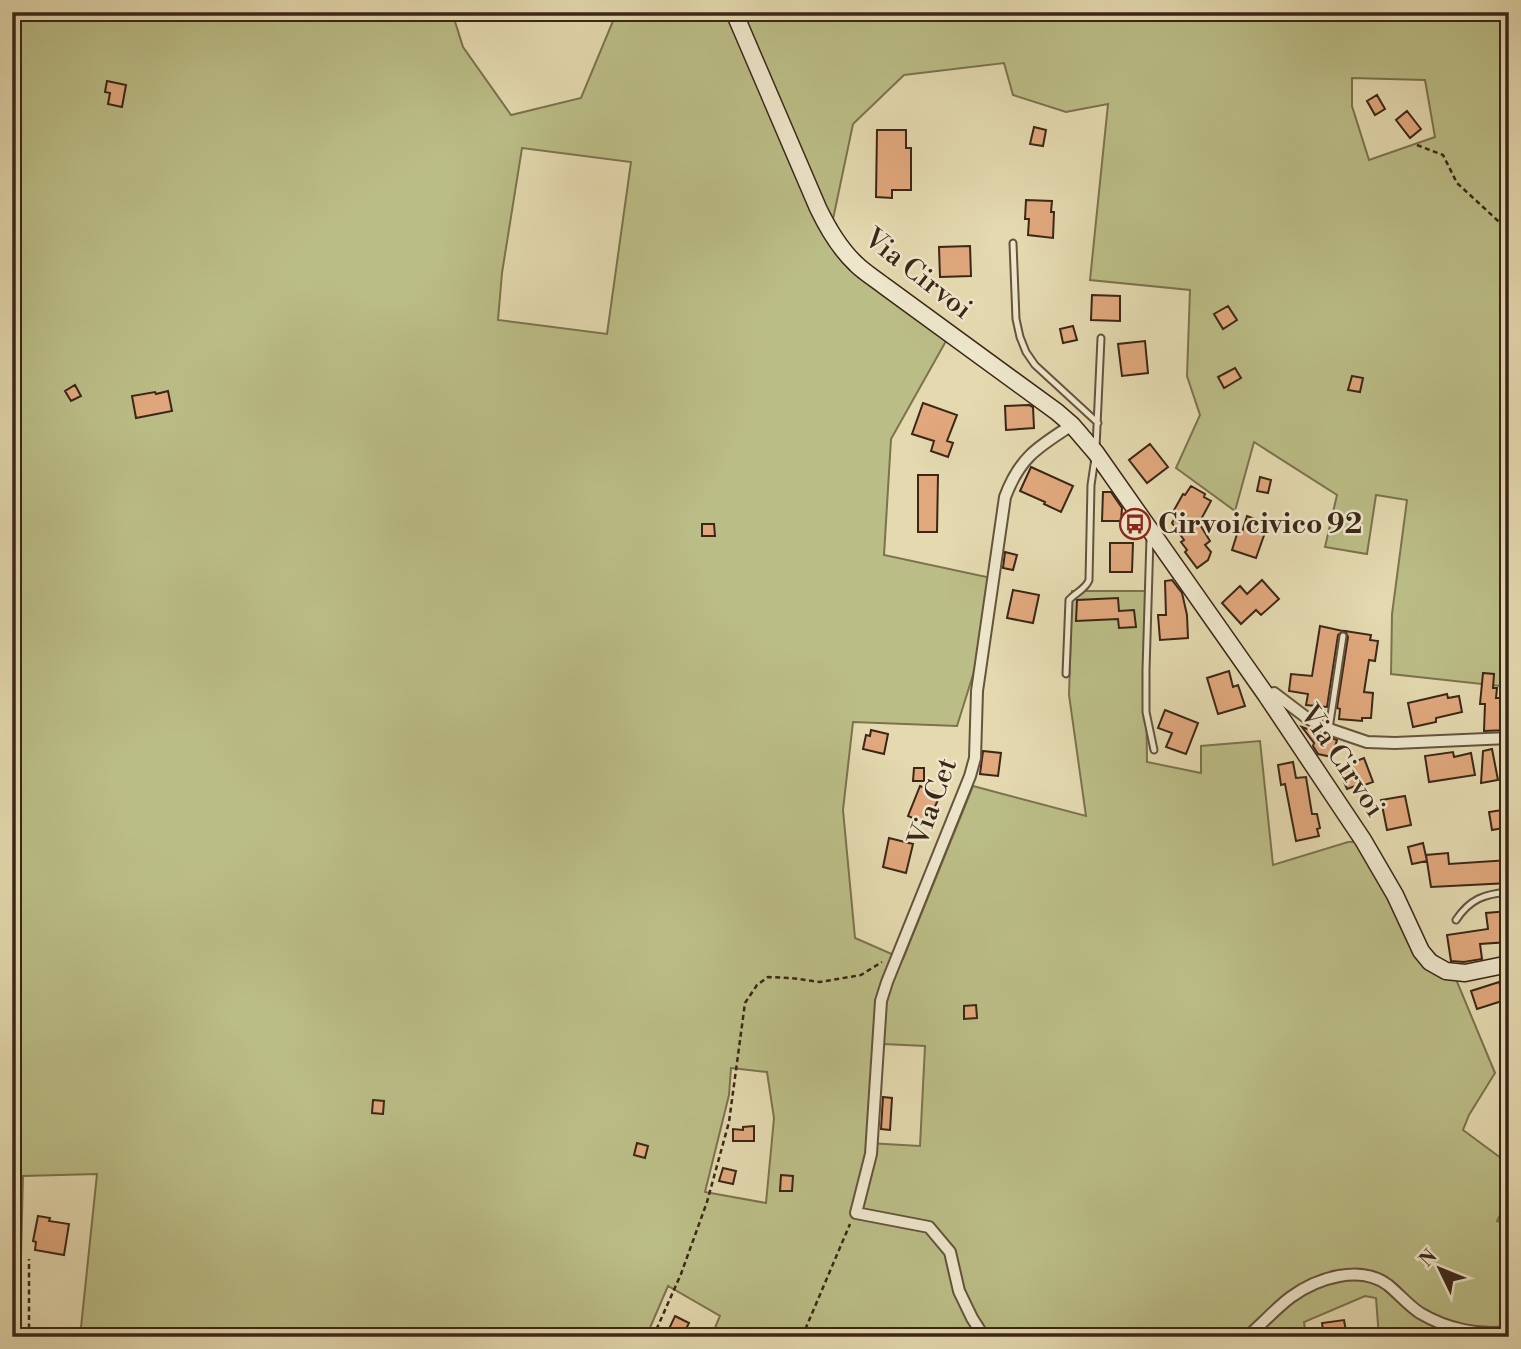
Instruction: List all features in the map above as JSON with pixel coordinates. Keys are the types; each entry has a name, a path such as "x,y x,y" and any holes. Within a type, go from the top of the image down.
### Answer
{"street":[{"name":"Via Cirvoi","path":"734,12 818,208 841,247 856,264 883,285 1072,425 1096,453 1266,695 1363,840 1395,895 1421,951 1430,962 1446,971 1465,973 1509,964"},
{"name":"Via Cet","path":"856,1213 871,1154 881,1001 975,758 977,691 1006,497 1018,471 1030,454 1072,425"},
{"path":"1266,695 1274,692 1307,718 1367,742 1509,738"},
{"path":"856,1213 929,1227 950,1252 959,1291 984,1337"},
{"path":"1247,1337 1291,1297 1314,1283 1339,1276 1358,1275 1388,1285 1410,1307 1436,1321 1477,1333 1509,1332"}],"lane":[{"name":"Via Cirvoi","path":"1013,243 1016,319 1026,352 1035,365 1098,423"},
{"path":"1066,674 1069,600 1089,580 1091,485 1096,453 1101,338"},
{"path":"1150,530 1146,712 1154,750"},
{"path":"1329,729 1343,636"},
{"path":"1456,920 1464,907 1479,898 1509,892"}],"path":[{"path":"1417,145 1443,155 1457,183 1509,231"},
{"path":"653,1337 681,1274 707,1202 729,1122 745,1003 757,985 768,977 820,982 861,975 900,952"},
{"path":"802,1337 856,1213"},
{"path":"29,1259 29,1337"}],"green space":[{"path":"12,12 452,12 463,47 511,115 581,98 613,21 631,12 1509,12 1509,687 1391,674 1392,614 1407,500 1376,495 1367,554 1325,547 1337,495 1254,442 1235,511 1176,468 1200,415 1187,376 1190,290 1090,280 1108,104 1066,112 1013,95 1004,63 904,75 853,124 833,219 868,284 946,341 891,439 884,555 996,579 988,627 957,726 853,722 843,810 855,938 903,959 973,786 1086,816 1069,695 1072,591 1145,591 1147,762 1201,773 1201,746 1260,741 1273,865 1348,842 1372,841 1424,944 1453,972 1495,1073 1469,1115 1463,1130 1509,1164 1509,1197 1497,1221 1509,1224 1509,1337 1379,1337 1376,1298 1365,1296 1304,1322 1306,1337 711,1337 720,1316 668,1286 646,1337 80,1337 97,1174 23,1176 19,1337 12,1337","holes":["1352,78 1425,80 1435,137 1369,160 1352,106","522,148 631,162 607,334 498,320 502,273","883,1044 925,1046 920,1146 868,1143","731,1068 767,1072 774,1118 766,1203 705,1192 729,1095"]}],"building":[{"path":"107,81 126,85 122,107 108,104 110,93 105,92"},
{"path":"1377,95 1385,109 1375,115 1367,101"},
{"path":"1407,111 1421,129 1410,138 1396,120"},
{"path":"1034,127 1046,130 1043,146 1030,144"},
{"path":"877,130 906,130 906,148 911,148 911,190 892,190 892,198 876,197"},
{"path":"1026,200 1052,201 1053,238 1028,235"},
{"path":"970,246 971,276 940,277 939,247"},
{"path":"1092,295 1120,296 1120,321 1091,320"},
{"path":"1228,306 1237,320 1223,329 1214,314"},
{"path":"1073,326 1077,340 1063,343 1060,329"},
{"path":"1145,341 1148,373 1122,376 1118,344"},
{"path":"1235,368 1241,378 1224,388 1218,377"},
{"path":"1352,376 1363,378 1360,392 1348,390"},
{"path":"75,385 81,396 71,401 65,391"},
{"path":"168,391 172,411 136,418 132,396"},
{"path":"923,403 957,415 947,441 953,443 948,457 931,451 934,441 912,434"},
{"path":"1005,406 1033,407 1034,428 1006,430"},
{"path":"1150,444 1168,467 1147,483 1129,460"},
{"path":"1031,467 1073,486 1061,512 1020,491"},
{"path":"918,475 938,475 937,532 918,532"},
{"path":"1260,477 1271,480 1268,493 1257,491"},
{"path":"1191,486 1211,501 1199,523 1210,541 1205,545 1211,552 1208,560 1197,568 1185,552 1187,550 1181,542 1184,540 1172,523 1177,514 1173,512"},
{"path":"1103,492 1111,492 1122,508 1121,521 1102,521"},
{"path":"1247,516 1268,524 1256,558 1232,550 1238,531 1242,532"},
{"path":"702,524 714,524 715,536 702,536"},
{"path":"1110,543 1133,543 1132,572 1110,572"},
{"path":"1005,552 1017,555 1013,570 1003,568"},
{"path":"1172,580 1182,593 1188,638 1160,640 1158,615 1166,615 1165,581"},
{"path":"1262,580 1279,599 1261,615 1256,610 1241,624 1222,603 1240,586 1247,594"},
{"path":"1013,590 1039,595 1033,623 1007,618"},
{"path":"1118,598 1119,611 1134,610 1136,627 1119,628 1118,619 1076,621 1077,600"},
{"path":"1320,626 1343,631 1338,635 1327,707 1306,705 1308,694 1289,691 1291,674 1312,676"},
{"path":"1345,631 1371,635 1370,640 1378,641 1375,661 1369,660 1364,692 1373,693 1371,718 1362,718 1362,721 1339,719 1340,709 1337,708 1348,637"},
{"path":"1229,671 1233,687 1238,685 1245,706 1218,714 1207,678"},
{"path":"1483,673 1494,674 1493,688 1497,688 1496,698 1509,698 1509,730 1484,731 1485,704 1480,704"},
{"path":"1447,694 1448,698 1459,696 1462,712 1413,727 1408,703"},
{"path":"1165,710 1198,723 1186,754 1166,747 1172,733 1158,728"},
{"path":"1302,727 1337,740 1332,757 1318,754 1314,743"},
{"path":"871,730 888,734 884,754 863,749 866,735 870,736"},
{"path":"1492,749 1498,780 1481,783 1483,751"},
{"path":"983,751 1001,753 998,776 980,774"},
{"path":"1453,752 1454,757 1471,753 1475,775 1429,782 1425,756"},
{"path":"1364,758 1373,782 1347,789 1338,768"},
{"path":"1293,762 1296,778 1306,777 1312,814 1317,814 1320,828 1317,829 1319,836 1296,841 1285,784 1281,785 1278,765"},
{"path":"914,768 924,768 924,781 913,781"},
{"path":"920,786 940,795 931,826 908,816"},
{"path":"1405,796 1411,825 1387,830 1381,800"},
{"path":"1509,809 1509,827 1492,830 1489,812"},
{"path":"889,838 913,844 906,873 883,867"},
{"path":"1423,843 1427,861 1412,864 1408,847"},
{"path":"1448,853 1449,864 1509,860 1509,883 1431,887 1426,855"},
{"path":"1509,911 1509,942 1480,944 1482,959 1451,961 1447,935 1488,929 1486,913"},
{"path":"1499,982 1505,1000 1477,1009 1471,991"},
{"path":"976,1005 977,1018 964,1019 964,1006"},
{"path":"883,1097 892,1098 890,1130 881,1129"},
{"path":"373,1100 384,1101 383,1114 372,1113"},
{"path":"754,1126 754,1141 733,1141 733,1129 743,1130 743,1127"},
{"path":"637,1143 648,1146 645,1158 634,1155"},
{"path":"723,1168 736,1171 733,1184 719,1181"},
{"path":"781,1175 793,1176 792,1191 780,1191"},
{"path":"38,1216 69,1224 64,1255 35,1250 36,1242 33,1241"},
{"path":"675,1316 689,1323 682,1337 668,1331"},
{"path":"1344,1320 1347,1337 1324,1337 1322,1323"}],"place":[{"name":"Cirvoi civico 92","path":"1135,524"}]}
